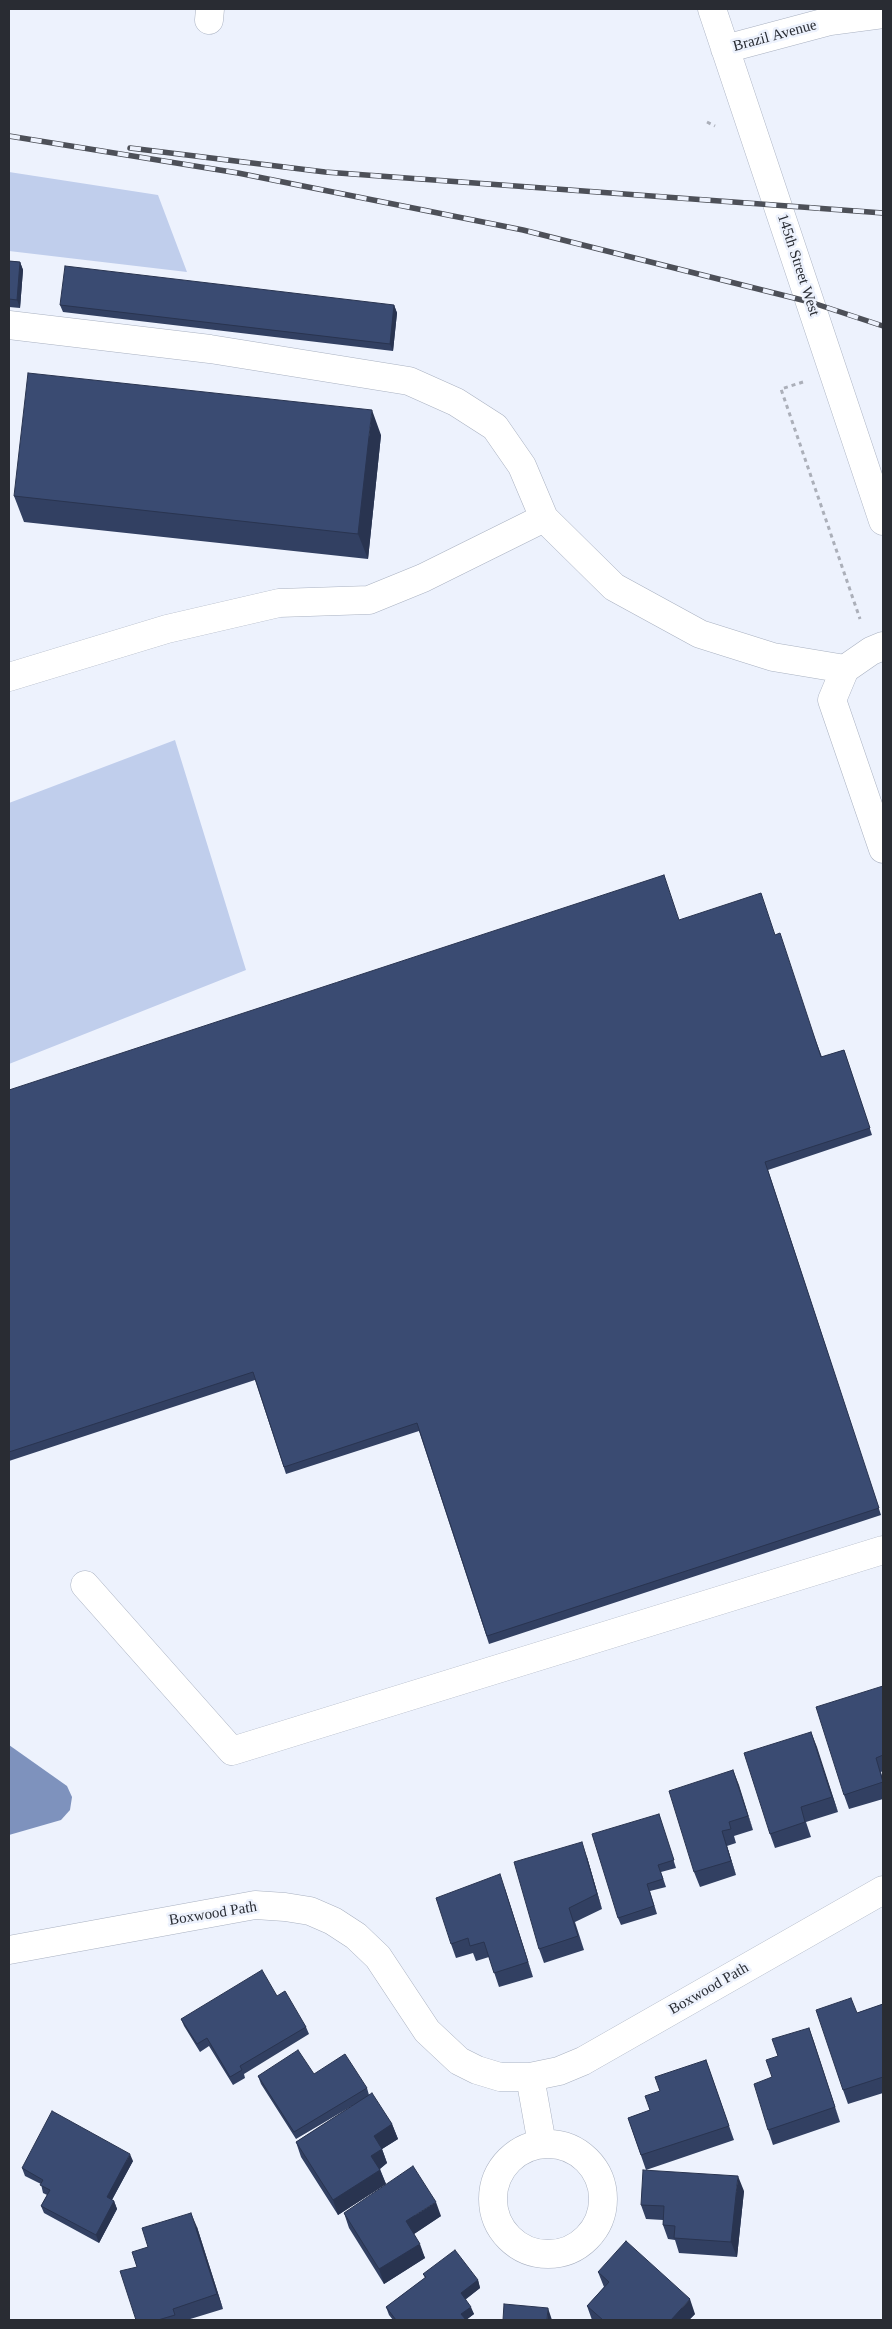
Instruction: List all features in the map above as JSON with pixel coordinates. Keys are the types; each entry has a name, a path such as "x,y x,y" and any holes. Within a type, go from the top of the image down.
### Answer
{"street":[{"name":"145th Street West","path":"712,9 883,522"},
{"name":"Brazil Avenue","path":"725,49 830,21 883,14"},
{"path":"9,325 210,348 409,380 456,402 495,427 522,466 544,518 614,587 700,634 773,657 845,669"},
{"path":"9,677 166,629 279,603 369,600 423,578 544,518"},
{"path":"877,648 845,669 832,700 883,849"},
{"path":"85,1585 232,1750 883,1550"},
{"name":"Boxwood Path","path":"9,1950 256,1905 310,1911 333,1921 356,1936 378,1957 427,2031 460,2061 478,2070 500,2077 530,2077 559,2071 583,2061 883,1890"},
{"path":"530,2077 542,2144"},
{"path":"542,2144 562,2145 579,2153 593,2166 601,2184 603,2203 598,2222 587,2238 572,2249 553,2254 534,2252 516,2244 503,2231 495,2213 492,2194 498,2176 508,2160 524,2149 542,2144"}],"path":[{"path":"833,372 781,389 877,648"}],"shaded area":[{"path":"9,172 158,195 187,272 9,251"},
{"path":"175,740 246,970 9,1064 9,803"},
{"path":"9,1745 67,1786 72,1797 70,1810 61,1820 9,1835"}],"building":[{"path":"9,261 20,262 17,300 9,299"},
{"path":"65,266 394,305 390,344 60,305"},
{"path":"28,373 372,410 358,534 14,496"},
{"path":"664,875 679,920 761,893 775,935 780,933 821,1057 844,1050 870,1128 765,1162 879,1508 487,1636 417,1423 284,1467 253,1372 9,1452 9,1090"},
{"path":"883,1686 883,1755 876,1758 883,1782 844,1795 816,1707"},
{"path":"811,1732 832,1797 801,1807 805,1822 770,1834 744,1753"},
{"path":"733,1770 748,1816 729,1822 731,1829 722,1831 731,1861 694,1872 669,1791"},
{"path":"659,1814 674,1860 658,1865 663,1879 647,1884 654,1906 618,1918 592,1834"},
{"path":"582,1842 597,1894 569,1908 578,1936 539,1949 514,1862"},
{"path":"500,1874 528,1962 494,1973 484,1942 470,1946 468,1938 451,1944 436,1898"},
{"path":"262,1970 277,1996 285,1991 306,2027 240,2066 242,2070 230,2077 207,2038 197,2044 181,2019"},
{"path":"851,1998 857,2013 883,2004 883,2077 843,2090 816,2010"},
{"path":"809,2028 835,2107 768,2130 754,2084 772,2077 766,2060 778,2056 772,2039"},
{"path":"298,2050 314,2074 345,2054 367,2088 294,2132 258,2076"},
{"path":"706,2060 729,2126 641,2155 628,2118 650,2110 645,2096 660,2091 655,2077"},
{"path":"372,2093 392,2124 374,2136 382,2149 371,2156 380,2170 333,2200 296,2142"},
{"path":"52,2111 130,2154 107,2197 114,2201 96,2235 41,2206 50,2190 40,2185 43,2180 22,2168"},
{"path":"413,2166 436,2202 406,2221 420,2244 379,2269 344,2213"},
{"path":"643,2170 738,2176 731,2242 674,2238 675,2226 663,2225 664,2206 641,2205"},
{"path":"191,2213 217,2294 173,2309 175,2315 158,2320 136,2320 120,2271 137,2267 132,2252 148,2247 142,2228"},
{"path":"626,2241 690,2299 671,2320 603,2320 587,2306 609,2282 598,2272"},
{"path":"455,2250 478,2280 461,2293 471,2307 461,2314 466,2320 396,2320 386,2307 426,2277 423,2274"},
{"path":"504,2304 548,2308 547,2320 503,2320"}],"railway":[{"path":"9,136 238,173 523,230 810,302 883,326"},
{"path":"130,148 325,172 883,213"}]}
